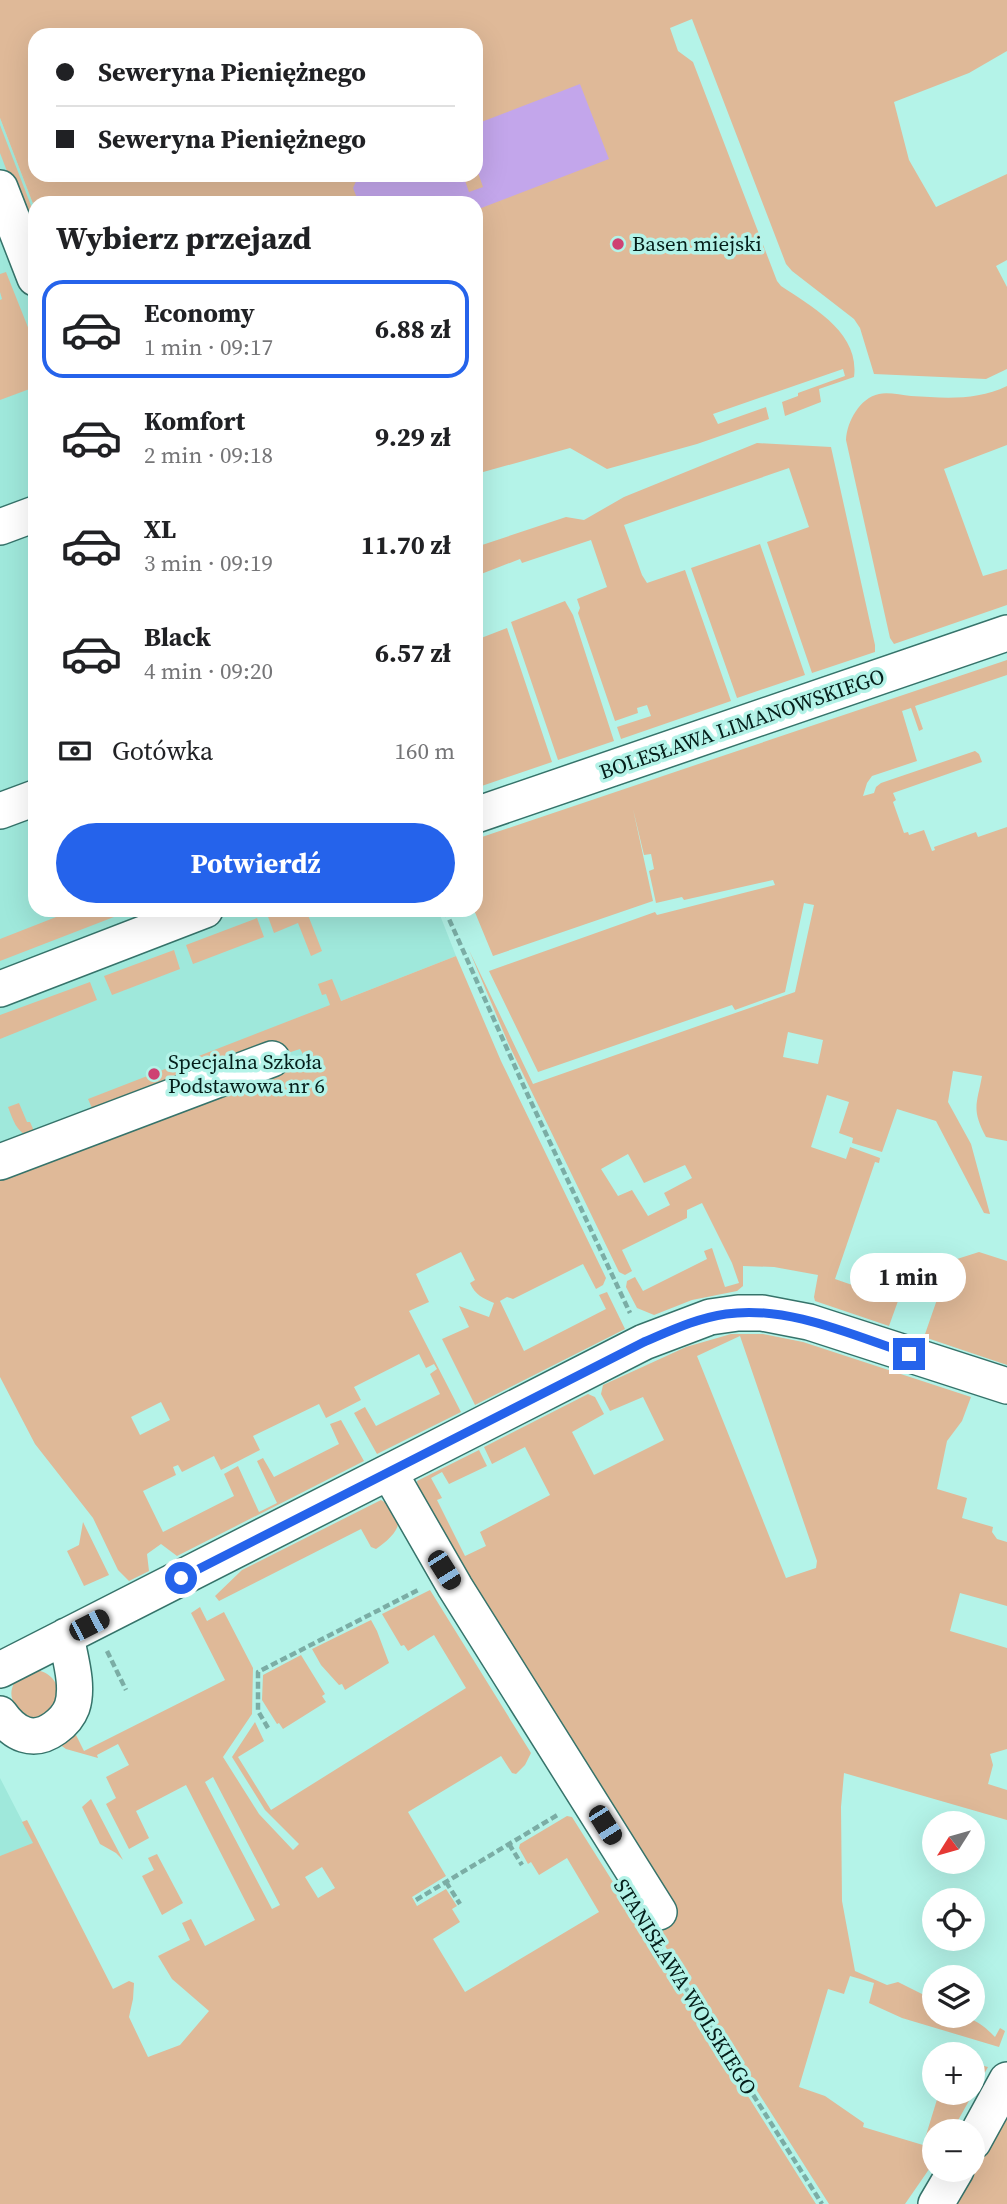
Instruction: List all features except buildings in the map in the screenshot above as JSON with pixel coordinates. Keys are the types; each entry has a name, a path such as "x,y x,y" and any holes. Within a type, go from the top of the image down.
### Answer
{"street":[{"path":"0,188 28,260"},
{"path":"0,527 28,517"},
{"name":"BOLESŁAWA LIMANOWSKIEGO","path":"483,813 1007,633"},
{"path":"0,811 28,801"},
{"path":"0,989 187,917"},
{"path":"0,1161 272,1059"},
{"path":"0,1670 644,1342 691,1323 724,1314 762,1313 809,1322 1007,1386"},
{"name":"STANISŁAWA WOLSKIEGO","path":"388,1472 656,1924"},
{"path":"0,1714 8,1726 22,1735 36,1737 48,1733 66,1717 72,1707 74,1692 66,1636"},
{"path":"985,2119 1007,2080"},
{"path":"936,2204 949,2182"}],"path":[{"path":"447,917 631,1314"},
{"path":"268,1728 258,1711 258,1672 420,1590"},
{"path":"416,1900 561,1813"},
{"path":"509,1844 522,1865"},
{"path":"446,1882 460,1904"},
{"name":"STANISŁAWA WOLSKIEGO","path":"656,1924 819,2202"}],"shaded area":[{"path":"0,0 1007,0 1007,51 969,73 894,102 909,160 936,207 1007,174 1007,260 996,266 1007,287 1007,369 986,379 874,374 860,328 854,319 786,264 692,19 670,28 678,51 693,62 777,281 819,312 842,334 854,361 854,377 819,389 821,402 785,416 782,402 798,396 798,393 845,376 843,369 713,414 718,424 766,407 769,419 697,444 607,469 570,448 483,472 483,196 30,196 0,118"},
{"path":"580,84 609,159 483,207 483,196 356,196 353,188 356,182 465,182 469,192 483,187 483,121"},
{"name":"Specjalna Szkoła Podstawowa nr 6","path":"0,118 30,196 28,917 441,917 456,956 341,1001 359,1043 0,1198"},
{"path":"0,125 28,198 28,226 0,153"},
{"path":"6,272 28,327 28,390 0,400 2,299 0,274"},
{"path":"1007,386 1007,445 944,469 983,576 1007,569 1007,605 894,644 890,638 846,440 852,418 860,405 879,394 960,397 984,394"},
{"path":"757,443 831,447 875,652 812,673 767,542 809,527 789,468 624,525 647,583 685,570 731,701 621,739 617,727 651,716 647,705 637,708 638,713 615,721 578,613 580,608 577,599 607,587 591,540 522,563 520,559 483,573 483,545 566,517 584,520 624,497"},
{"path":"760,544 805,675 737,698 691,568"},
{"path":"565,601 573,615 614,741 558,760 511,622"},
{"path":"507,628 552,762 483,786 483,637"},
{"path":"1007,660 1007,675 915,706 923,729 919,731 911,708 902,711 917,761 872,776 863,796 874,793 881,783 975,751 982,762 893,793 896,800 893,802 904,833 908,832 909,835 924,830 932,851 935,850 934,847 976,832 978,837 1007,827 1007,1141 986,1137 978,1120 976,1106 982,1076 953,1071 948,1102 971,1144 990,1214 984,1213 936,1121 897,1109 882,1152 852,1143 853,1138 839,1133 849,1102 827,1095 811,1147 846,1159 850,1147 880,1158 879,1163 875,1162 835,1279 898,1301 889,1326 815,1301 818,1275 774,1267 743,1266 743,1286 737,1291 692,1300 654,1315 637,1308 626,1287 627,1281 635,1277 643,1291 707,1259 704,1251 712,1248 725,1287 739,1283 732,1263 702,1203 687,1210 687,1218 622,1250 632,1271 625,1275 619,1272 509,1045 469,950 533,1084 795,992 814,905 804,903 785,992 735,1010 732,1005 538,1072 489,971 655,912 657,915 775,885 773,880 684,900 682,897 656,903 649,871 654,869 651,854 644,855 633,809 653,901 493,956 477,917 483,917 483,837","holes":["788,1032 823,1040 818,1064 783,1057","628,1154 644,1183 685,1165 692,1178 664,1193 670,1205 648,1216 632,1190 618,1196 601,1169"]},
{"path":"56,917 114,917 0,961 0,939"},
{"path":"268,917 309,917 322,951 311,956 298,923 274,933"},
{"path":"257,918 264,937 193,964 186,945"},
{"path":"174,950 180,969 112,995 104,976"},
{"path":"456,956 501,1061 606,1278 603,1285 596,1289 583,1264 513,1299 507,1297 500,1301 524,1351 606,1309 599,1295 607,1292 625,1329 475,1405 442,1339 469,1327 459,1306 489,1317 494,1303 480,1296 472,1287 470,1283 475,1280 461,1252 416,1274 429,1302 409,1311 461,1412 377,1454 354,1413 365,1407 376,1426 440,1394 430,1374 437,1369 434,1364 426,1368 419,1354 354,1387 361,1400 326,1418 319,1404 253,1436 260,1450 221,1470 214,1456 182,1472 178,1465 173,1467 176,1475 143,1491 163,1532 234,1496 224,1474 238,1466 259,1512 277,1503 257,1461 263,1458 274,1477 339,1444 330,1424 341,1420 364,1461 177,1556 161,1544 147,1554 149,1571 129,1581 118,1570 93,1518 35,1444 0,1377 0,1172 304,1056 300,1049 29,1137 13,1121 8,1107 19,1103 34,1131 92,1108 88,1099 330,1005 318,984 332,979 341,1001","holes":["161,1402 170,1420 140,1435 131,1417"]},
{"path":"90,982 97,1000 0,1039 0,1015"},
{"path":"979,1252 1007,1261 1007,1365 924,1337 949,1265 957,1259"},
{"path":"731,1334 763,1334 803,1342 971,1397 962,1421 947,1441 937,1489 967,1498 962,1518 993,1527 992,1532 997,1539 1007,1542 1007,1606 960,1593 950,1631 1007,1648 1007,1749 990,1754 993,1765 988,1784 1007,1790 1007,1820 985,1814 985,1811 976,1811 844,1773 841,1807 842,1901 855,1971 887,1985 898,1982 922,1994 922,2024 869,2003 874,1983 850,1976 844,1994 828,1989 799,2087 825,2096 864,2123 863,2127 922,2145 922,2179 905,2204 829,2204 651,1924 420,1504 417,1481 479,1450 487,1466 449,1484 442,1472 431,1478 442,1498 437,1500 465,1556 486,1546 480,1532 550,1495 525,1447 492,1464 484,1447 588,1394 595,1397 604,1414 572,1432 594,1475 664,1440 643,1397 610,1411 601,1394 603,1385 686,1347","holes":["740,1336 817,1561 816,1568 786,1578 697,1356"]},
{"path":"381,1500 396,1512 398,1525 390,1537 376,1549 371,1547 361,1529 219,1601 215,1596 242,1570"},
{"path":"83,1522 109,1575 84,1586 67,1551 79,1545"},
{"path":"430,1590 531,1753 516,1774 512,1773 501,1756 408,1812 446,1876 412,1897 417,1906 446,1889 457,1906 452,1909 460,1922 433,1939 465,1992 599,1912 567,1858 539,1875 531,1862 528,1864 519,1848 520,1844 567,1816 572,1817 816,2204 0,2204 0,1856 33,1843 22,1822 27,1820 113,1989 129,1981 134,1983 129,2017 148,2057 180,2045 209,2011 172,1979 158,1956 190,1940 182,1923 191,1919 205,1946 255,1920 186,1785 136,1811 149,1838 129,1849 106,1804 116,1798 106,1777 129,1765 118,1744 97,1755 98,1758 66,1749 59,1744 75,1733 84,1751 225,1680 191,1613 200,1607 207,1621 224,1612 253,1668 252,1714 223,1757 259,1814 293,1850 299,1844 265,1810 232,1757 255,1722 264,1741 238,1757 271,1810 466,1688 434,1635 408,1651 404,1645 401,1646 382,1614","holes":["213,1777 280,1905 272,1909 205,1782","322,1867 335,1888 318,1898 305,1877"]},
{"path":"371,1620 389,1663 345,1690 321,1665 312,1649"},
{"path":"301,1655 325,1694 322,1696 326,1702 283,1729 262,1700 263,1675"},
{"path":"33,1670 49,1675 59,1693 60,1699 43,1719 27,1718 12,1697 15,1681"},
{"path":"0,1778 34,1844 0,1859"},
{"path":"91,1799 123,1860 100,1844 82,1807"},
{"path":"157,1854 183,1903 162,1915 142,1876 154,1870 148,1858"},
{"path":"935,2028 985,2028 995,2037 1000,2028 1005,2031 999,2047"},
{"path":"935,2105 967,2105 959,2119 931,2119"},
{"path":"1007,2117 1007,2204 957,2204 970,2182 985,2182 985,2155"}],"place":[{"name":"Basen miejski","path":"618,244"},
{"name":"Specjalna Szkoła Podstawowa nr 6","path":"154,1074"}],"route":[{"path":"181,1578 644,1342 710,1317 738,1313 785,1317 909,1354"}]}
